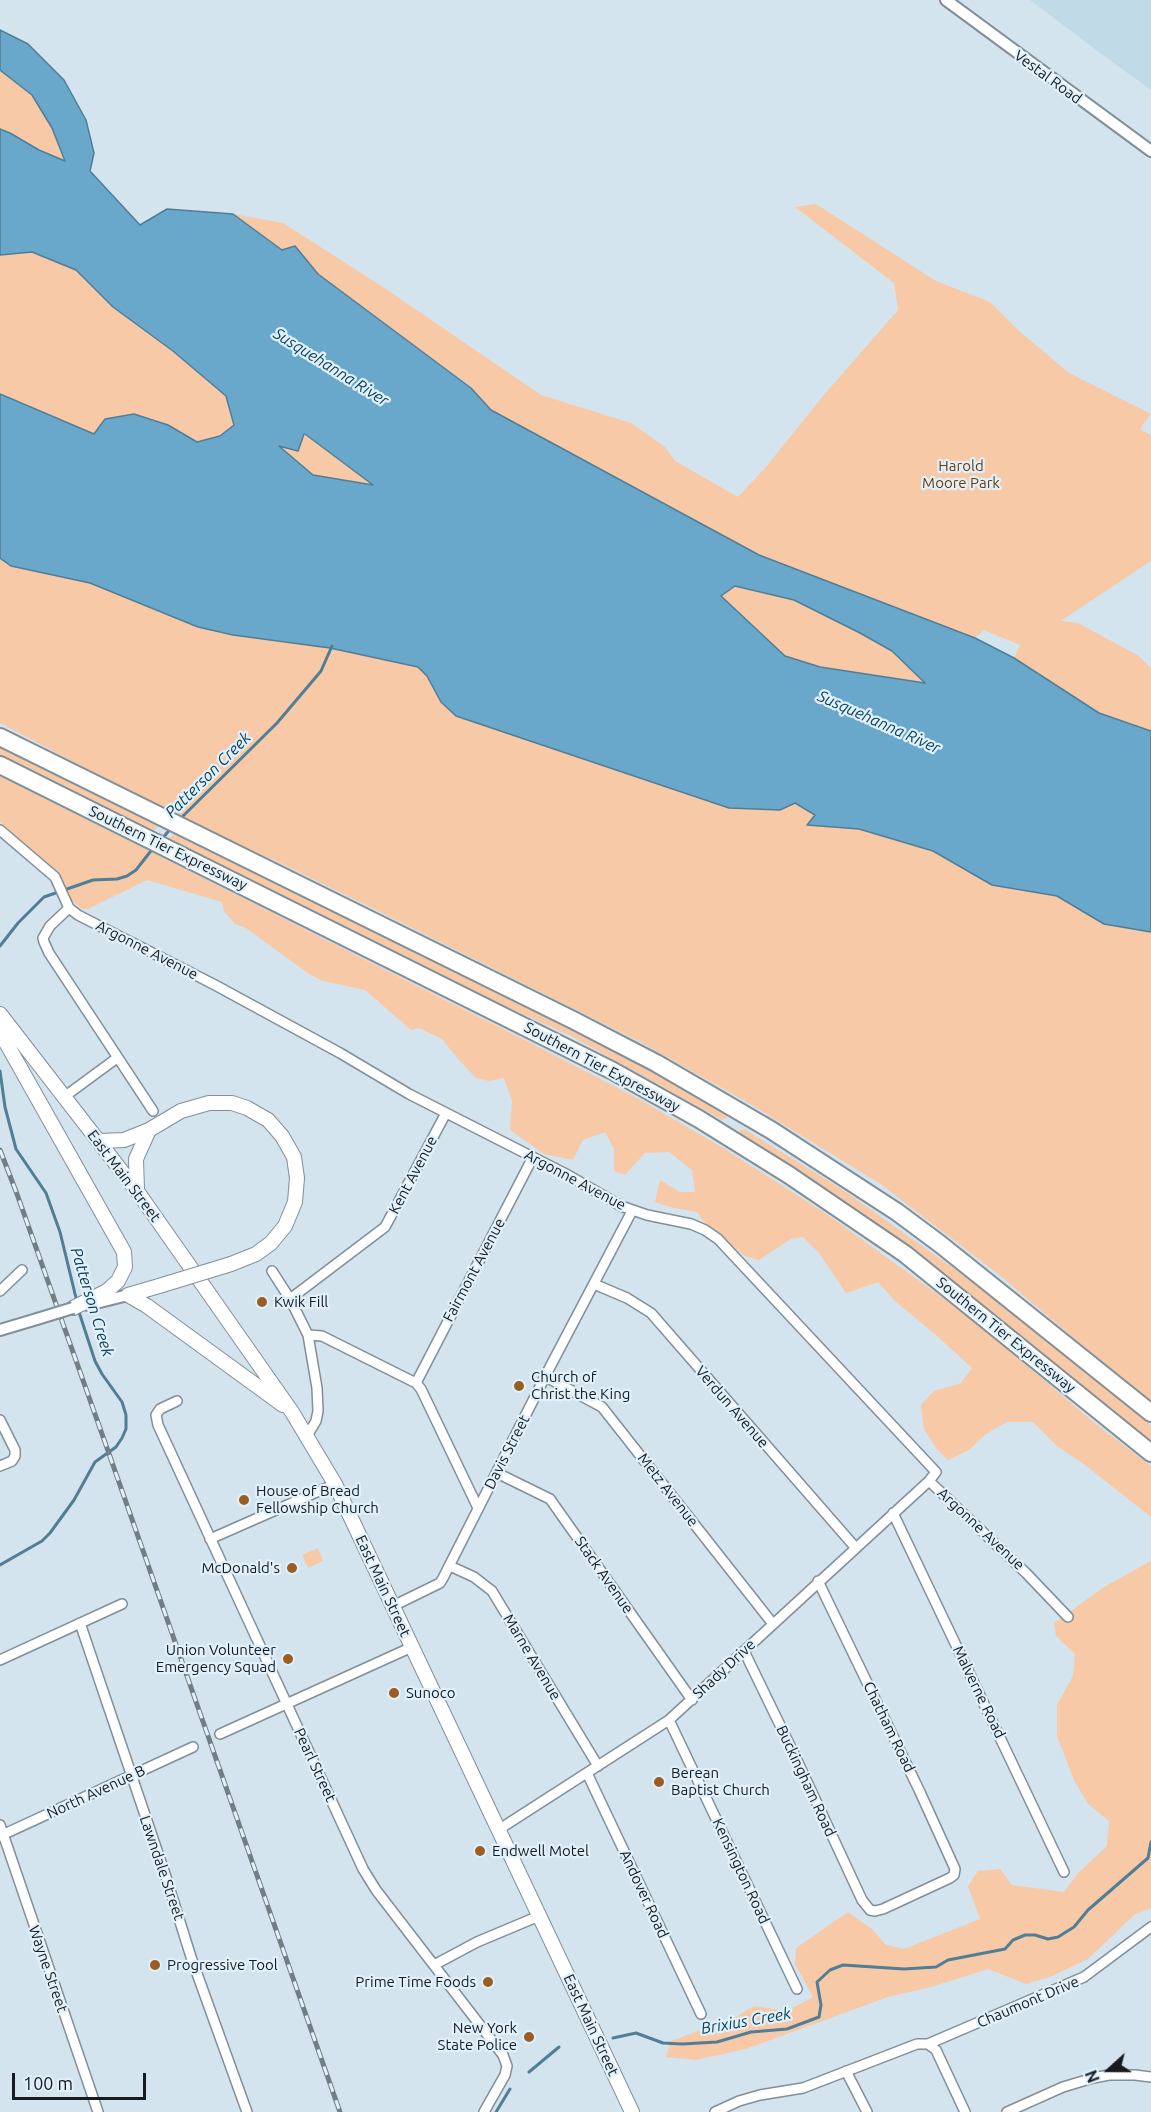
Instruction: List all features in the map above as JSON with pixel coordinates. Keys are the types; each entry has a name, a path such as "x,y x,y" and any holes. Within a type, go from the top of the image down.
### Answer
{"highway":[{"name":"Southern Tier Expressway","path":"0,737 615,1042 771,1130 897,1212 940,1244 1151,1413"},
{"name":"Southern Tier Expressway","path":"0,765 613,1071 699,1119 789,1174 905,1254 1151,1453"}],"main road":[{"name":"East Main Street","path":"0,1014 137,1191 292,1412 335,1484 632,2112"},
{"path":"0,1032 124,1252 125,1267 118,1281 104,1297 73,1308"},
{"path":"99,1142 124,1140 149,1130 192,1107 214,1102 232,1103 247,1108 268,1120 282,1136 294,1156 297,1178 296,1195 291,1214 279,1235 271,1243 256,1254 231,1264 128,1295"},
{"path":"137,1191 136,1159 149,1130"},
{"path":"128,1295 147,1306 292,1412"}],"street":[{"name":"Vestal Road","path":"946,0 1151,151"},
{"path":"0,830 55,877 69,908 44,934 44,942 153,1111"},
{"name":"Argonne Avenue","path":"69,908 78,915 340,1053 409,1094 533,1157 632,1211 691,1224 718,1239 932,1466 936,1472 929,1481 1026,1573 1068,1617"},
{"path":"64,1097 117,1058"},
{"name":"Kent Avenue","path":"290,1299 385,1227 446,1113"},
{"name":"Fairmont Avenue","path":"416,1383 533,1157"},
{"name":"Davis Street","path":"393,1606 440,1583 632,1211"},
{"path":"0,1291 22,1270"},
{"path":"272,1271 290,1299 308,1335 317,1388 318,1412 316,1421 307,1436"},
{"name":"Verdun Avenue","path":"594,1284 627,1298 651,1313 855,1548"},
{"path":"104,1297 128,1295"},
{"path":"0,1330 73,1308"},
{"path":"308,1335 322,1336 416,1383 421,1389 478,1508"},
{"name":"Metz Avenue","path":"546,1377 602,1407 773,1624"},
{"name":"Pearl Street","path":"177,1401 160,1409 156,1415 158,1425 363,1869 376,1890 503,2055 507,2066 505,2075 484,2112"},
{"path":"0,1420 15,1450 12,1461 0,1466"},
{"name":"Stack Avenue","path":"496,1473 550,1499 692,1700"},
{"name":"Shady Drive","path":"498,1830 669,1720 929,1481"},
{"path":"210,1539 335,1484"},
{"name":"Malverne Road","path":"893,1513 1064,1872"},
{"name":"Marne Avenue","path":"450,1566 474,1577 492,1591 598,1766"},
{"name":"Chatham Road","path":"818,1581 920,1792 954,1869 954,1875 950,1878 883,1909 870,1910"},
{"path":"0,1660 122,1604"},
{"name":"Lawndale Street","path":"80,1623 191,1958 247,2112"},
{"path":"220,1734 412,1647"},
{"name":"Buckingham Road","path":"744,1651 862,1900 870,1910"},
{"name":"Kensington Road","path":"669,1720 797,1989"},
{"name":"North Avenue B","path":"2,1836 193,1747"},
{"name":"Andover Road","path":"587,1773 701,2014"},
{"name":"Wayne Street","path":"0,1825 98,2112"},
{"path":"434,1965 477,1942 539,1916"},
{"name":"Chaumont Drive","path":"715,2112 739,2101 760,2095 803,2088 917,2044 928,2044 1084,1977 1151,1927"},
{"path":"928,2044 936,2050 965,2112"},
{"path":"846,2071 867,2112"},
{"path":"1007,2112 1063,2087 1093,2078 1110,2075 1135,2075 1151,2078"}],"shaded area":[{"path":"1030,0 1151,0 1151,90 1104,56"}],"green space":[{"path":"0,70 32,95 52,128 65,162 0,129"},
{"name":"Harold Moore Park","path":"816,204 936,281 990,302 1018,330 1069,373 1151,414 1140,429 1151,435 1151,561 1061,621 1078,623 1139,656 1151,668 1151,731 1099,713 1014,658 1020,645 984,630 975,638 759,555 491,410 471,387 318,274 295,246 282,250 233,214 283,223 383,287 541,395 631,423 665,447 675,461 738,497 898,310 894,283 795,207"},
{"path":"32,251 76,270 113,307 173,351 226,396 234,425 220,436 197,442 168,425 95,434 0,394 0,255"},
{"path":"304,433 375,486 313,475 278,444"},
{"path":"0,558 11,566 90,583 198,627 233,635 330,648 418,667 427,676 441,702 780,810 795,803 815,815 808,825 859,829 933,851 992,885 1057,896 1104,924 1151,932 1151,1404 997,1273 879,1183 745,1101 642,1043 276,861 187,822 0,723"},
{"path":"734,586 794,600 860,633 892,651 926,683 820,667 785,656 721,596"},
{"path":"0,745 161,824 151,833 0,757"},
{"path":"0,776 639,1099 725,1149 828,1215 969,1317 1096,1424 1151,1466 1151,1517 1057,1446 1033,1422 1007,1422 986,1434 969,1450 948,1460 936,1448 924,1429 921,1405 934,1391 961,1383 972,1368 896,1302 878,1282 846,1293 819,1253 803,1237 791,1239 759,1260 745,1256 709,1228 697,1212 655,1202 660,1180 680,1192 695,1192 692,1170 669,1152 645,1153 625,1175 614,1171 614,1149 605,1132 583,1140 573,1160 544,1154 510,1130 512,1101 504,1078 489,1081 476,1078 442,1039 419,1028 411,1030 365,990 323,981 309,974 246,928 235,924 224,911 222,902 147,880 88,909 82,909 72,901 50,867 0,822"},
{"path":"176,832 613,1049 722,1111 727,1115 726,1118 722,1120 571,1036 461,986 167,840"},
{"path":"744,1129 840,1188 1024,1318 1151,1425 1151,1446 740,1136 738,1131"},
{"path":"318,1548 323,1561 308,1568 302,1555"},
{"path":"1151,1561 1151,1908 1134,1915 1088,1959 1050,1977 1026,1984 988,1969 931,1987 888,1997 746,2049 696,2060 666,2057 671,2041 734,2018 754,2006 787,2011 813,1997 795,1964 796,1948 848,1912 872,1929 886,1945 904,1949 980,1919 968,1886 978,1871 1000,1869 1012,1885 1064,1892 1078,1873 1107,1846 1109,1821 1088,1804 1074,1780 1057,1736 1057,1705 1073,1676 1075,1654 1056,1636 1054,1623 1104,1587"}],"water":[{"name":"Susquehanna River","path":"0,30 28,44 64,80 86,120 94,153 90,171 140,225 167,209 233,214 282,250 295,246 318,274 471,388 491,410 759,555 975,638 1014,658 1099,713 1151,731 1151,932 1104,924 1057,896 992,885 933,851 859,829 807,825 815,815 795,803 780,810 729,808 456,716 441,702 427,676 418,667 330,648 233,635 198,627 90,583 11,566 0,558 0,394 94,434 105,419 134,414 168,425 197,442 220,436 234,425 226,396 173,351 113,307 76,270 32,252 0,255 0,129 65,161 52,128 32,95 0,70","holes":["305,434 373,485 313,475 279,446 298,451","735,586 794,600 860,633 892,651 925,683 820,667 785,656 721,596"]}],"waterway":[{"name":"Patterson Creek","path":"179,820 277,723 321,671 332,646"},
{"name":"Patterson Creek","path":"161,840 172,827"},
{"name":"Patterson Creek","path":"0,946 18,923 44,897 93,880 117,879 127,876 136,870 154,847"},
{"name":"Patterson Creek","path":"0,1071 5,1107 16,1149 46,1193 60,1232 77,1302"},
{"name":"Patterson Creek","path":"0,1565 42,1541 50,1533 74,1500 95,1462 116,1447 126,1429 126,1415 122,1402 95,1361 78,1309"},
{"name":"Brixius Creek","path":"613,2038 636,2033 663,2043 682,2044 717,2042 751,2032 787,2029 819,2017 821,2005 817,1982 830,1970 843,1965 904,1969 936,1967 948,1960 1005,1949 1013,1940 1025,1935 1048,1939 1058,1937 1074,1927 1088,1910 1148,1858 1151,1842"},
{"name":"Brixius Creek","path":"529,2072 559,2047"},
{"name":"Brixius Creek","path":"496,2112 510,2089"}],"railway":[{"path":"0,1150 340,2112"}],"place":[{"name":"Kwik Fill","path":"262,1302"},
{"name":"Church of Christ the King","path":"519,1386"},
{"name":"House of Bread Fellowship Church","path":"244,1500"},
{"name":"McDonald's","path":"292,1568"},
{"name":"Union Volunteer Emergency Squad","path":"288,1659"},
{"name":"Sunoco","path":"394,1693"},
{"name":"Berean Baptist Church","path":"659,1782"},
{"name":"Endwell Motel","path":"480,1851"},
{"name":"Progressive Tool","path":"155,1965"},
{"name":"Prime Time Foods","path":"488,1982"},
{"name":"New York State Police","path":"529,2037"}]}
